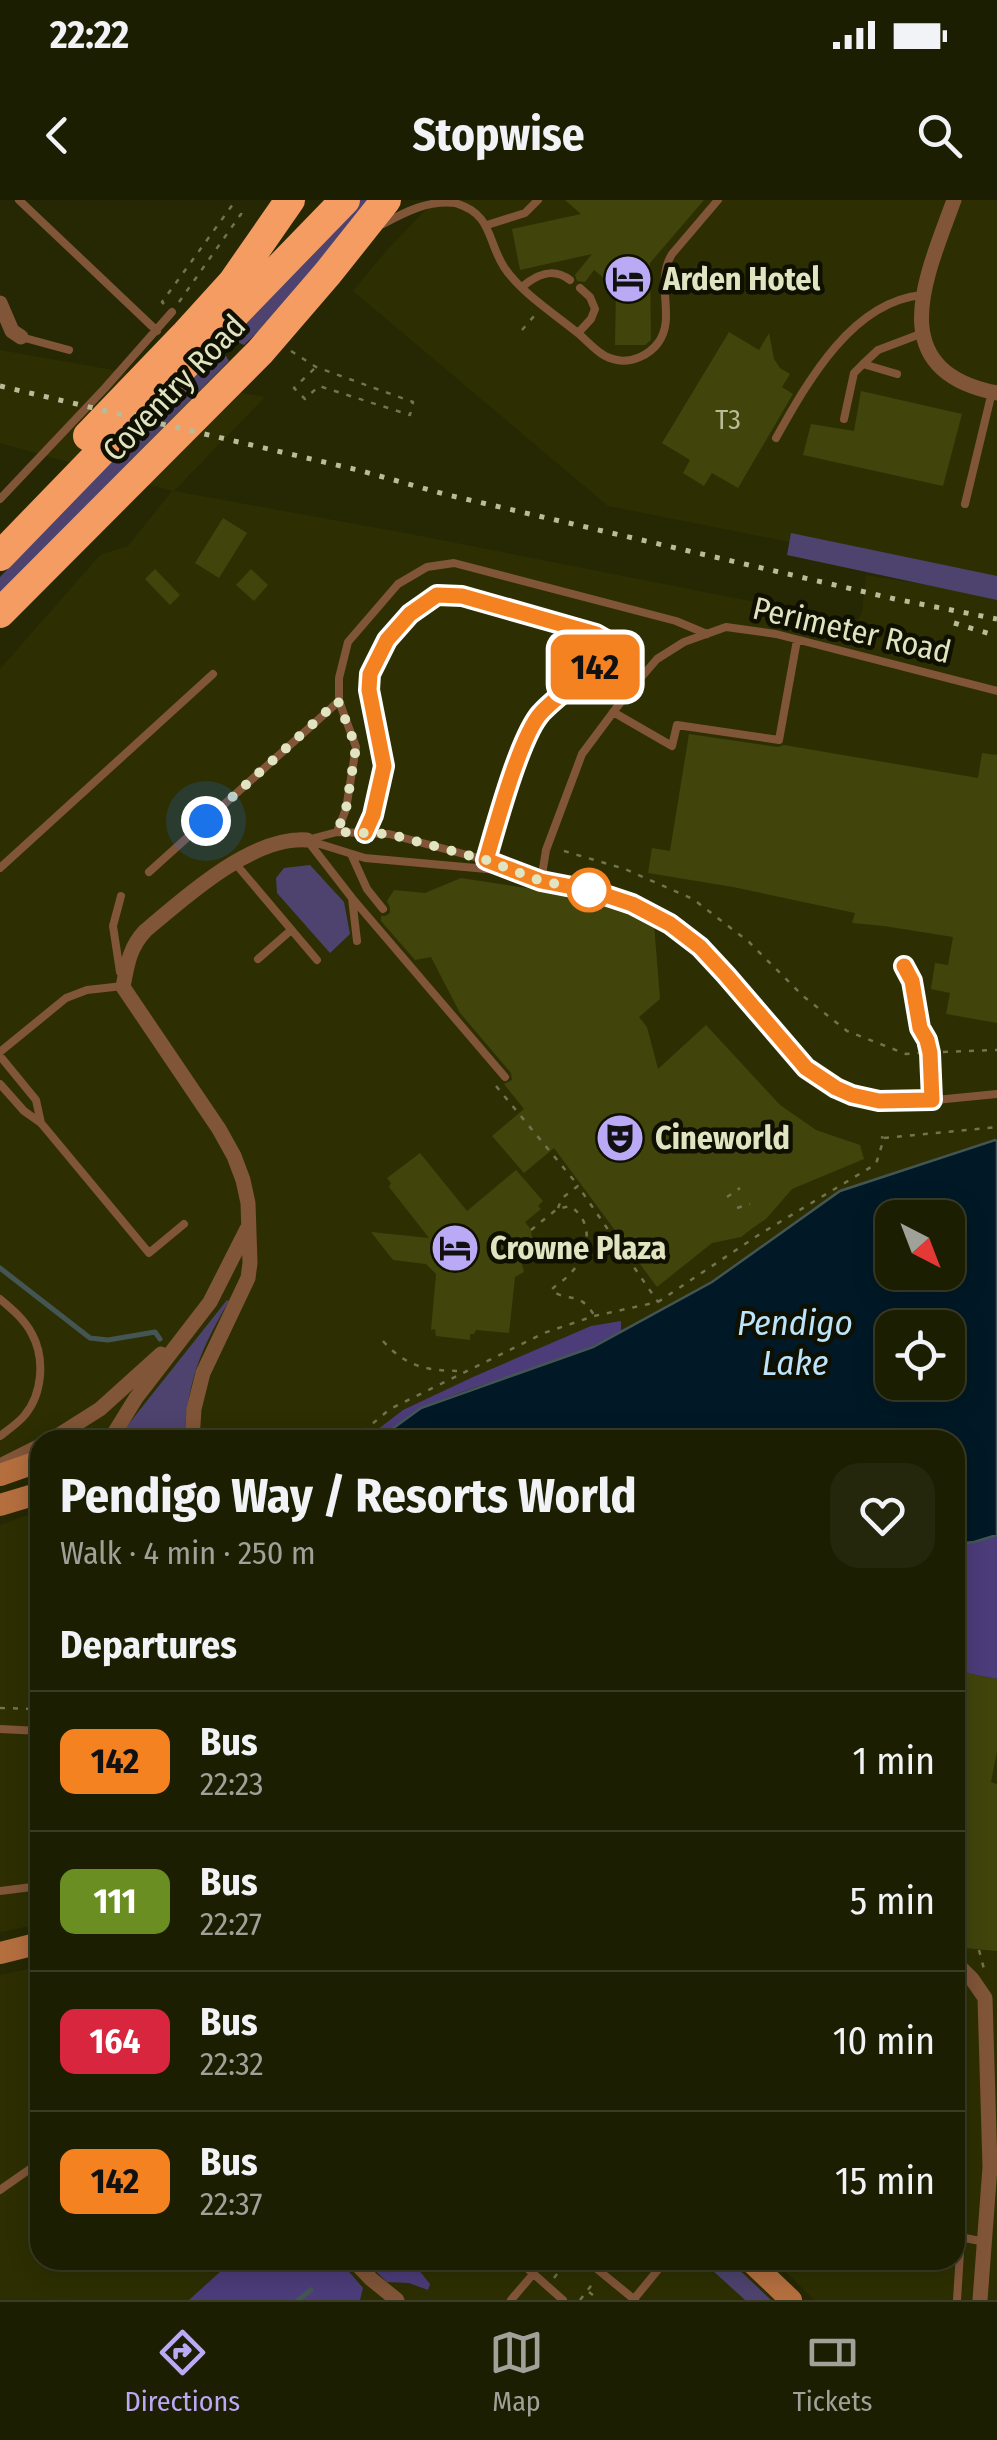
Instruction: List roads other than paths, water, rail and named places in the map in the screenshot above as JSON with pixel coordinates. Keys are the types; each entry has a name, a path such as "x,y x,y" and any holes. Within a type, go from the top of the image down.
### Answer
{"highway":[{"path":"128,394 233,282 290,200"},
{"path":"196,353 220,311 264,261 305,200"},
{"name":"Coventry Road","path":"0,556 78,447 128,394 196,353 345,200"},
{"name":"Coventry Road","path":"0,613 260,352 380,214 401,200"},
{"path":"0,529 78,447"}],"street":[{"path":"954,200 922,296 923,334 943,369 967,384 994,392"},
{"path":"0,304 12,331 20,337"},
{"path":"193,1430 203,1373 248,1278 244,1180 219,1128 123,987 128,956 139,938 235,863 278,842 307,840"},
{"path":"116,1430 210,1302 248,1226"},
{"path":"66,1430 100,1409 195,1322"},
{"path":"0,1466 30,1451"},
{"path":"0,1475 30,1464"},
{"path":"0,1505 30,1495"},
{"path":"0,1953 30,1946"},
{"path":"965,1975 985,1998 994,2168 980,2300"},
{"path":"364,2270 393,2298"},
{"path":"760,2270 791,2300"}],"lane":[{"path":"19,200 157,331"},
{"path":"472,200 478,216"},
{"path":"487,225 520,215 538,200"},
{"path":"380,214 434,201 456,203 478,216 487,225 504,267 522,287 603,355 620,360 640,357 652,349 664,330 666,263 718,200"},
{"path":"522,287 546,273 570,280"},
{"path":"578,333 595,309 580,288"},
{"path":"776,438 808,382 836,345 871,315 899,299 922,296"},
{"path":"0,499 78,447 128,394 157,331 172,312"},
{"path":"844,419 854,372 878,350 923,334"},
{"path":"20,337 68,350"},
{"path":"863,364 897,374"},
{"path":"966,504 994,392"},
{"path":"337,832 346,809 356,747 338,701 338,678 348,642 398,584 427,567 454,562 657,616 708,634"},
{"path":"365,833 384,766 369,690 370,674 387,640 410,614 437,595 462,596 596,634 610,642 612,650 539,714 515,771 486,860"},
{"name":"Perimeter Road","path":"541,881 546,850 582,754 657,659 684,642 726,627 776,634 997,691"},
{"path":"613,712 672,746 677,725 779,740 797,640"},
{"path":"0,868 213,674"},
{"path":"150,872 338,701"},
{"path":"307,840 337,832 389,834 486,860 541,881 593,891 632,904 670,924 700,947 806,1068 836,1088 879,1101 997,1094"},
{"path":"307,840 352,856 518,872"},
{"path":"307,840 505,1077"},
{"path":"352,856 383,909"},
{"path":"235,863 317,960"},
{"path":"41,1123 36,1100 0,1054 66,998 87,990 123,987 114,926 121,896"},
{"path":"352,898 356,941"},
{"path":"258,959 290,931"},
{"path":"904,966 912,981 920,1028 930,1053 932,1100"},
{"path":"0,1084 24,1111 41,1123 149,1253 184,1224"},
{"path":"0,1299 25,1322 40,1358 35,1399 24,1416 0,1436"},
{"path":"0,1729 30,1730"},
{"path":"0,1891 30,1887"},
{"path":"0,2190 30,2169"},
{"path":"965,2238 986,2242"},
{"path":"530,2270 563,2300"},
{"path":"598,2270 634,2300 658,2270"},
{"path":"957,2270 957,2300"},
{"path":"511,2300 534,2273"}],"water":[{"name":"Pendigo Lake","path":"997,1141 997,1535 965,1543 965,1430 391,1430 421,1408 593,1347 712,1282 840,1191"}],"waterway":[{"path":"0,1268 90,1338 108,1340 155,1332 160,1339"},
{"path":"298,2300 311,2290"}],"railway":[{"path":"0,386 444,494 997,619"},
{"path":"954,623 997,636"}],"place":[{"name":"Arden Hotel","path":"628,279"},
{"name":"Cineworld","path":"620,1138"},
{"name":"Crowne Plaza","path":"455,1248"}]}
